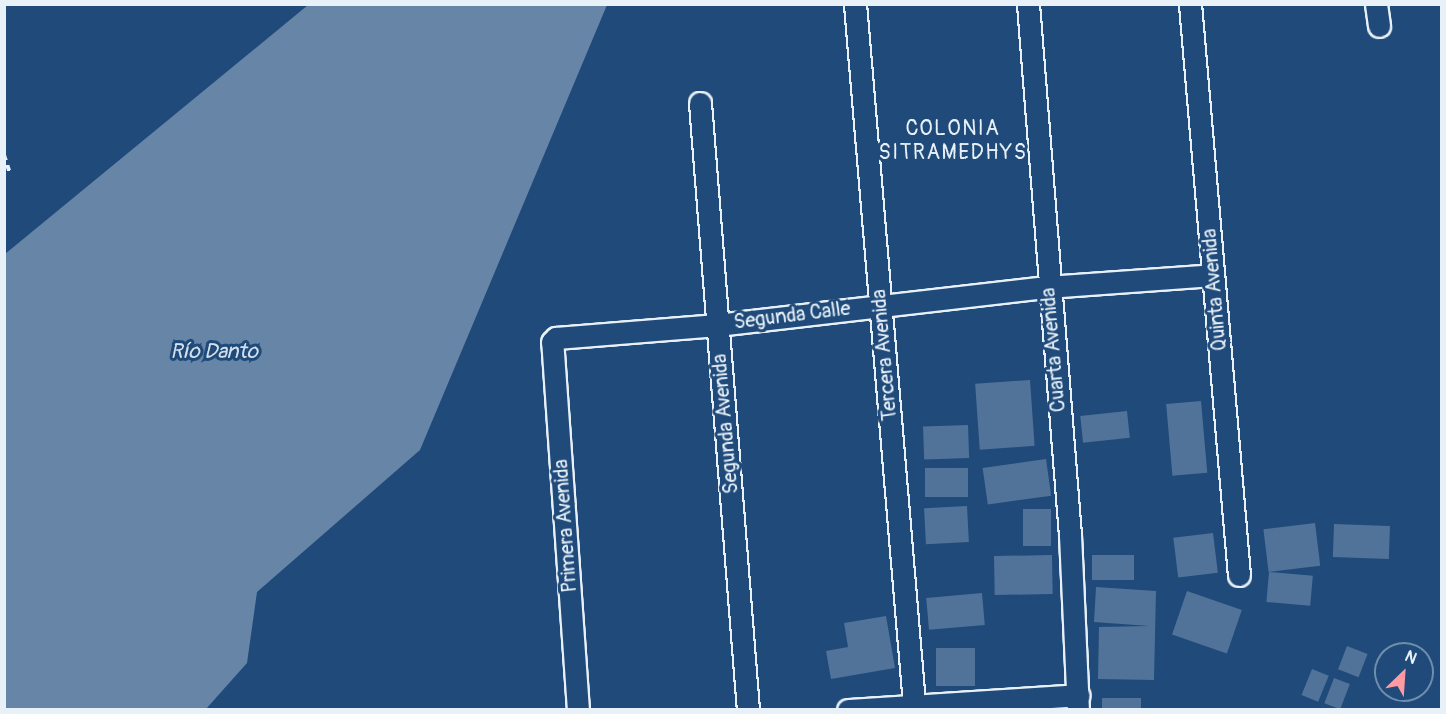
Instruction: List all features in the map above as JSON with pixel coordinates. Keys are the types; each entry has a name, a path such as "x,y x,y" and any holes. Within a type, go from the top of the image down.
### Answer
{"street":[{"name":"Tercera Avenida","path":"855,4 914,704"},
{"name":"Cuarta Avenida","path":"1028,4 1047,287 1070,535 1078,702"},
{"name":"Quinta Avenida","path":"1190,4 1239,575"},
{"path":"1376,4 1379,26"},
{"name":"Segunda Avenida","path":"700,103 748,710"},
{"name":"Segunda Calle","path":"552,342 561,336 717,325 879,304 1047,287 1213,275"},
{"name":"Primera Avenida","path":"552,342 578,710"},
{"path":"848,710 914,704 1078,702"}],"path":[{"path":"4,155 10,174"}],"water":[{"name":"Río Danto","path":"308,5 607,5 420,450 257,592 247,663 206,709 5,709 5,254"}],"building":[{"path":"1030,380 1035,446 980,450 975,384"},
{"path":"1201,401 1207,473 1172,476 1166,404"},
{"path":"1127,411 1130,438 1083,443 1080,416"},
{"path":"968,425 969,458 924,460 923,427"},
{"path":"1046,459 1051,496 988,505 983,468"},
{"path":"925,468 968,468 968,497 925,497"},
{"path":"967,506 969,542 926,544 924,508"},
{"path":"1023,509 1051,509 1051,546 1023,546"},
{"path":"1315,523 1320,566 1269,572 1263,529"},
{"path":"1334,524 1390,526 1389,559 1333,557"},
{"path":"1213,533 1218,573 1178,578 1173,538"},
{"path":"1052,555 1053,594 995,595 994,556"},
{"path":"1092,555 1134,555 1134,580 1092,580"},
{"path":"1269,572 1313,576 1310,606 1266,602"},
{"path":"1096,587 1156,591 1154,680 1098,679 1099,627 1149,626 1094,622"},
{"path":"1187,591 1242,610 1227,653 1172,634"},
{"path":"982,593 985,625 929,630 926,598"},
{"path":"886,616 895,668 831,679 826,651 848,647 844,623"},
{"path":"1347,646 1368,654 1359,677 1338,669"},
{"path":"936,648 975,648 975,686 936,686"},
{"path":"1312,669 1329,676 1318,702 1302,695"},
{"path":"1334,678 1350,684 1340,709 1324,703"},
{"path":"1102,698 1141,698 1141,710 1102,710"}],"district":[{"name":"COLONIA SITRAMEDHYS","path":"953,141"}]}
